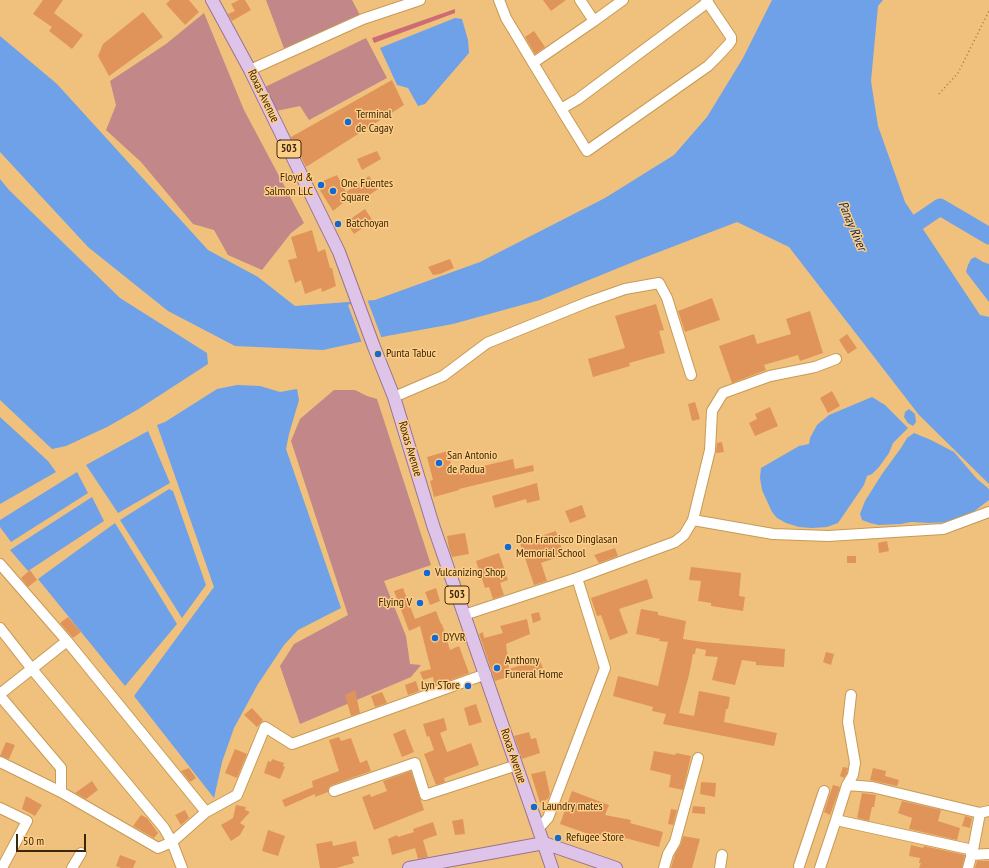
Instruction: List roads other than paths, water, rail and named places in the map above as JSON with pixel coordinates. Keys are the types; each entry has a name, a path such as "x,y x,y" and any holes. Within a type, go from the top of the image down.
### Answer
{"main road":[{"name":"Roxas Avenue","path":"212,0 250,70 339,252 394,397 434,526 552,868"},
{"path":"409,868 544,843 616,868"}],"street":[{"path":"250,70 363,19 420,0"},
{"path":"499,0 506,18 561,109 587,151 708,66 729,44 731,41 730,34 707,1 578,99 561,109"},
{"path":"580,0 594,21"},
{"path":"533,63 623,0"},
{"path":"394,397 443,376 487,343 588,302 626,290 659,283 667,298 691,375"},
{"path":"464,615 577,578 675,542 684,535 693,520 710,450 712,411 723,393 770,376 815,367 836,359"},
{"path":"693,520 773,534 828,536 943,529 989,512"},
{"path":"0,564 66,641 206,812"},
{"path":"538,829 548,818 605,668 577,578"},
{"path":"0,628 32,669 164,828 172,842 182,868"},
{"path":"61,792 61,768 0,695 66,641"},
{"path":"0,762 61,792 158,848 172,842 206,812 237,795 265,727 292,744 486,674"},
{"path":"820,868 847,785 853,775 855,763 848,722 851,694"},
{"path":"664,868 668,854 675,842 698,758"},
{"path":"334,791 415,763 425,795 516,765"},
{"path":"847,785 872,787 984,812 968,868"},
{"path":"802,867 824,791"},
{"path":"0,808 27,821 2,868"},
{"path":"836,820 972,852 989,854"},
{"path":"72,868 81,853"},
{"path":"720,868 722,855"}],"water":[{"name":"Panay River","path":"772,0 883,0 878,6 871,81 878,126 905,202 980,315 989,317 989,484 919,415 789,247 737,222 540,300 453,324 323,350 235,346 168,311 88,247 0,152 0,36 57,84 208,250 258,277 295,306 375,300 480,262 605,198 674,155 707,117 743,58"},
{"path":"455,18 462,19 468,40 469,53 425,104 418,106 408,88 397,85 380,48"},
{"path":"0,179 9,190 120,298 207,353 208,364 137,410 107,427 66,446 52,449 0,400"},
{"path":"975,257 989,264 989,302 966,272 971,259"},
{"path":"237,385 260,386 280,392 297,389 299,400 286,449 341,608 298,630 284,645 258,684 234,728 222,762 214,798 134,696 214,587 157,425 165,422 217,389"},
{"path":"872,397 885,405 908,428 893,443 889,453 879,467 872,474 867,476 864,485 838,523 827,527 799,527 786,523 777,518 772,512 762,490 760,478 761,468 799,446 809,444 810,438 817,425 829,415"},
{"path":"909,409 915,414 916,422 913,426 908,423 904,417 905,412"},
{"path":"0,417 48,461 56,472 0,504"},
{"path":"148,431 170,483 118,513 86,465"},
{"path":"914,433 954,452 977,479 988,488 989,500 964,519 953,522 911,522 879,525 862,520 860,514 865,501 907,438"},
{"path":"77,472 88,493 11,542 0,527 0,520"},
{"path":"169,489 173,491 206,585 182,618 120,520"},
{"path":"92,497 104,521 28,571 10,550"},
{"path":"115,523 177,624 125,686 38,579"}],"waterway":[{"path":"899,232 918,222 940,207 989,236"}],"place":[{"name":"Terminal de Cagay","path":"348,122"},
{"name":"Floyd & Salmon LLC","path":"321,185"},
{"name":"One Fuentes Square","path":"333,191"},
{"name":"Batchoyan","path":"338,224"},
{"name":"Punta Tabuc","path":"378,354"},
{"name":"San Antonio de Padua","path":"439,463"},
{"name":"Don Francisco Dinglasan Memorial School","path":"508,547"},
{"name":"Vulcanizing Shop","path":"427,573"},
{"name":"Flying V","path":"420,603"},
{"name":"DYVR","path":"435,638"},
{"name":"Anthony Funeral Home","path":"497,668"},
{"name":"Lyn STore","path":"468,686"},
{"name":"Laundry mates","path":"534,807"},
{"name":"Refugee Store","path":"558,838"}]}
